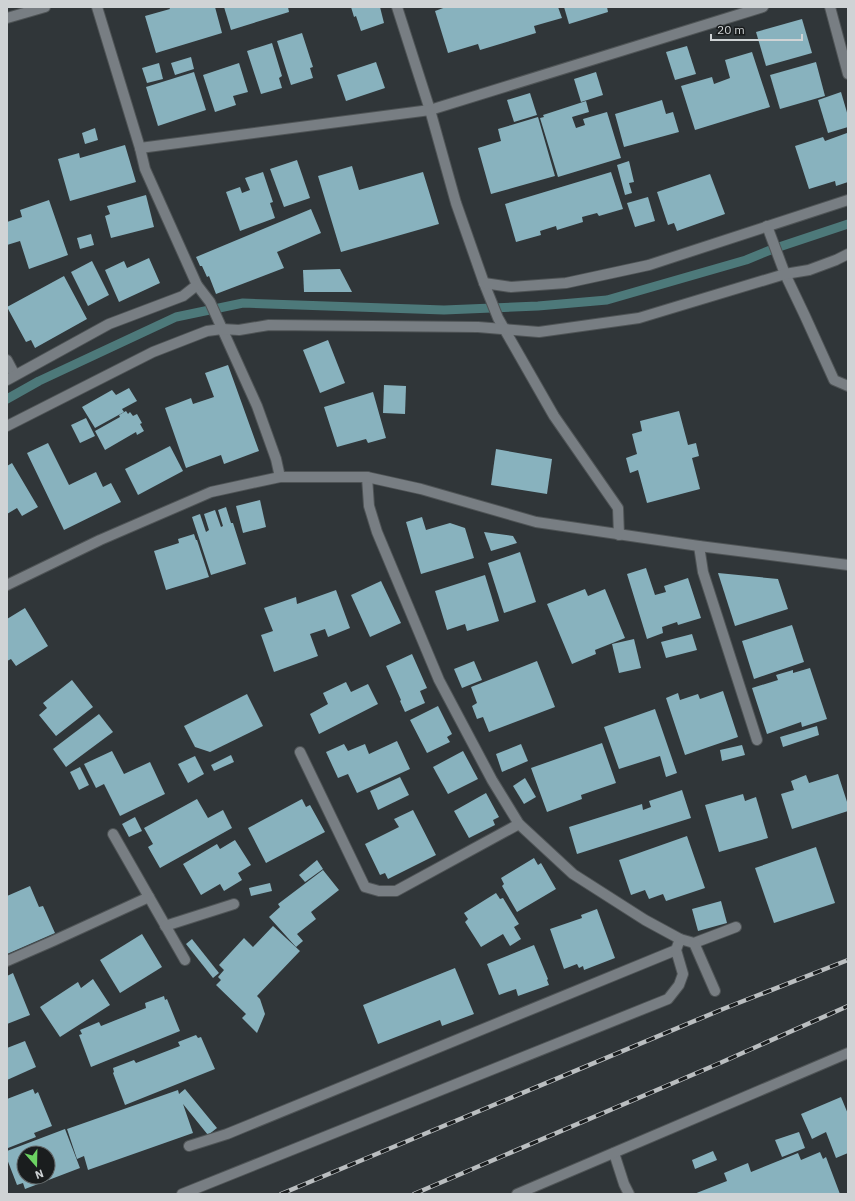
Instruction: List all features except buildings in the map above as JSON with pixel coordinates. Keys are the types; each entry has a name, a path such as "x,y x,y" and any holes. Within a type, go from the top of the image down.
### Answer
{"street":[{"path":"7,18 45,7"},
{"path":"97,7 145,169 197,285 210,302 257,406 276,459 280,477"},
{"path":"396,7 430,110 456,203 498,318 554,416 618,508 619,535"},
{"path":"140,148 430,110 763,7"},
{"path":"830,7 848,74"},
{"path":"484,283 512,287 566,283 649,265 848,200"},
{"path":"767,226 778,259 834,380 848,386"},
{"path":"7,426 152,352 207,331 222,329 240,330 270,325 478,327 539,332 639,318 785,274 810,270 848,254"},
{"path":"7,360 11,377 109,324 182,296 197,285"},
{"path":"7,585 100,540 212,492 280,477 367,477 420,489 536,522 699,546 848,564"},
{"path":"367,477 369,506 377,532 439,680 492,780 519,824 573,874 646,920 680,939 694,943 736,927"},
{"path":"699,546 703,572 757,740"},
{"path":"300,752 365,887 380,891 396,891 519,824"},
{"path":"113,834 185,960"},
{"path":"7,961 149,897"},
{"path":"166,926 234,904"},
{"path":"182,1194 668,999 679,985 682,974 676,950 680,939"},
{"path":"694,943 715,990"},
{"path":"189,1146 227,1134 676,950"},
{"path":"517,1194 848,1053"},
{"path":"614,1153 624,1184 629,1194"}],"waterway":[{"path":"7,399 39,381 176,317 243,303 444,310 538,306 607,300 746,260 773,249 848,224"}],"railway":[{"path":"281,1194 723,1009 848,960"},
{"path":"414,1194 720,1063 848,1006"}]}
